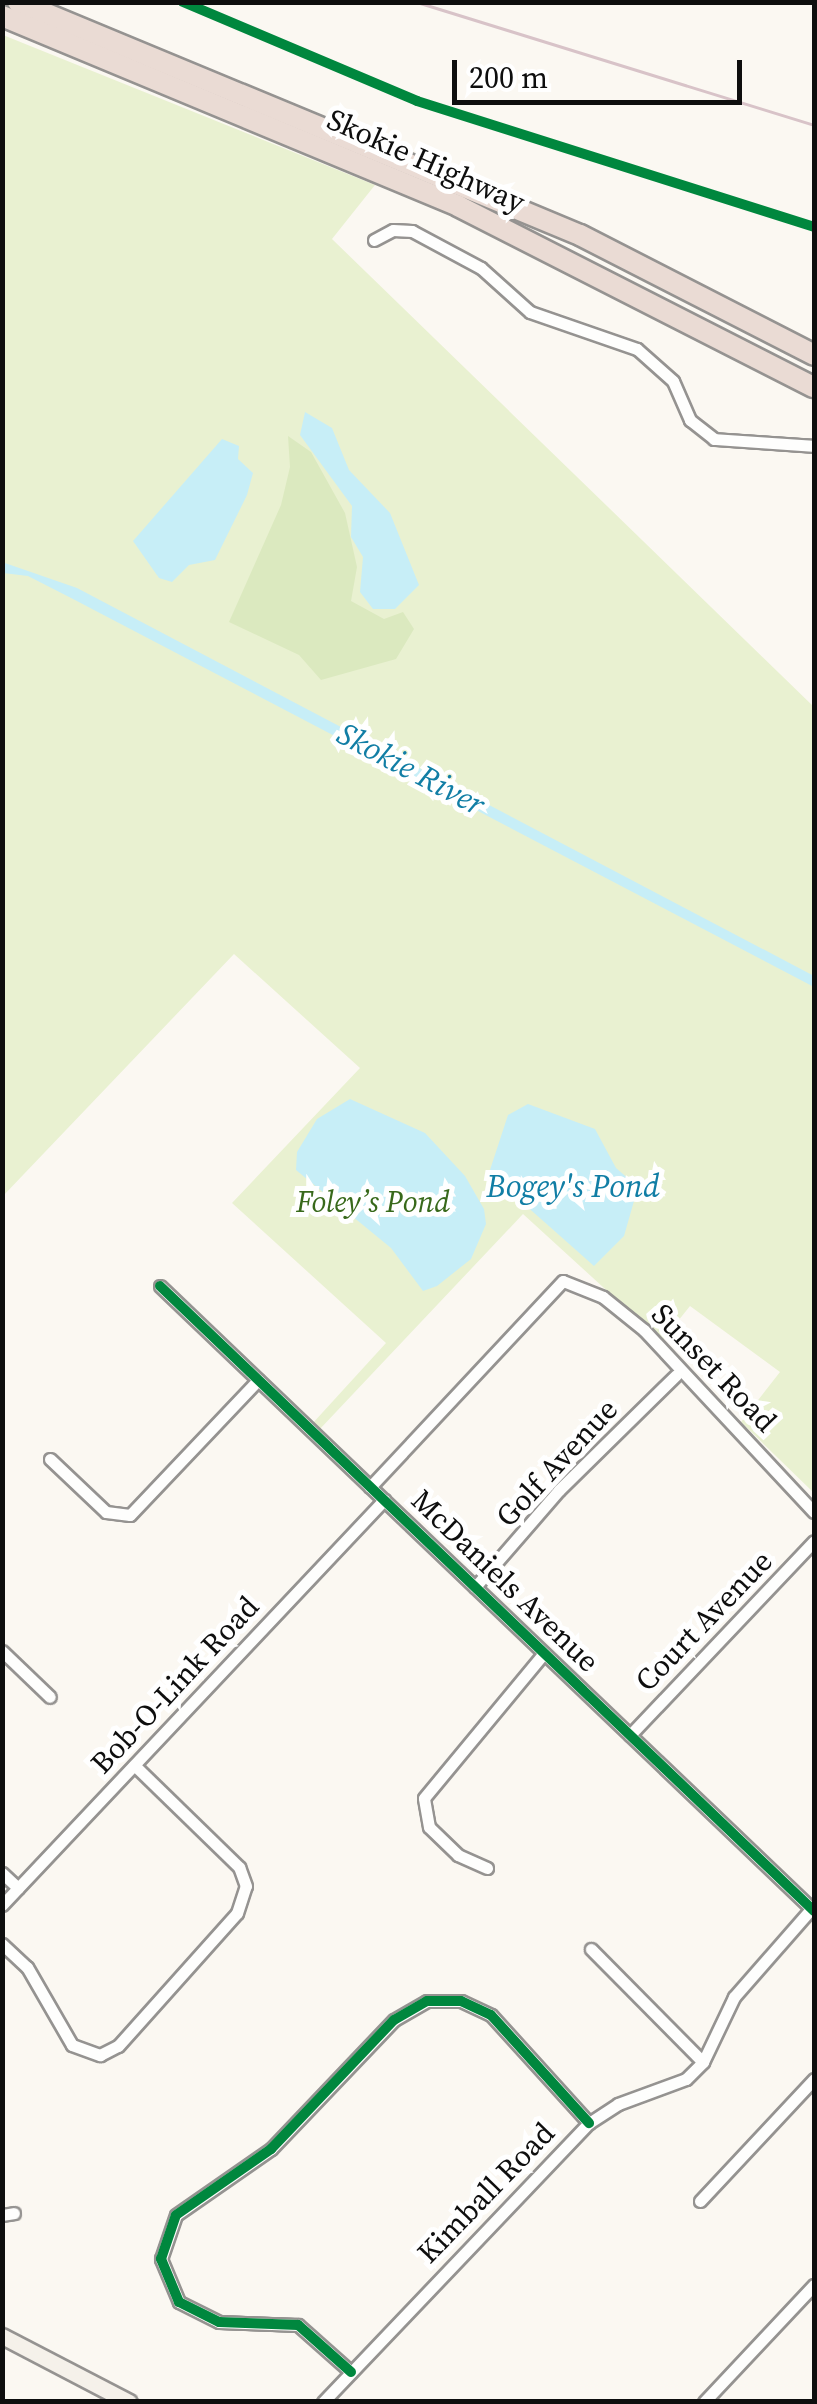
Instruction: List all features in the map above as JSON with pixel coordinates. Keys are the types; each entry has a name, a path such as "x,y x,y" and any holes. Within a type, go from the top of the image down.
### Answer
{"highway":[{"name":"Skokie Highway","path":"18,2 564,228 814,355"},
{"name":"Skokie Highway","path":"2,16 458,206 814,387"}],"main road":[{"path":"2,2336 129,2402"}],"street":[{"path":"374,240 392,230 412,231 481,268 530,312 637,349 673,381 690,420 714,439 814,446"},
{"name":"Sunset Road","path":"370,1487 562,1281 603,1297 644,1330 814,1512"},
{"name":"McDaniels Avenue","path":"160,1286 813,1910"},
{"name":"Golf Avenue","path":"475,1587 560,1490 676,1375"},
{"path":"50,1459 106,1512 130,1515 258,1380"},
{"name":"Bob-O-Link Road","path":"2,1904 384,1500"},
{"name":"Court Avenue","path":"630,1735 814,1541"},
{"path":"2,1651 50,1697"},
{"path":"487,1868 466,1861 428,1827 424,1798 544,1653"},
{"path":"2,1944 27,1967 72,2045 100,2055 118,2046 237,1912 246,1886 240,1867 134,1765"},
{"path":"2,1873 18,1888"},
{"name":"Kimball Road","path":"323,2402 589,2123 618,2104 669,2088 703,2062 734,1997 813,1910"},
{"path":"592,1948 703,2062"},
{"path":"351,2372 298,2325 220,2322 179,2302 161,2259 176,2215 271,2148 394,2020 427,2002 461,2000 491,2014 589,2123"},
{"path":"700,2201 814,2080"},
{"path":"704,2402 814,2285"}],"green space":[{"path":"3,35 375,185 332,239 814,707 814,1493 741,1422 780,1372 690,1306 662,1341 523,1214 319,1430 312,1424 386,1343 232,1203 360,1068 234,954 3,1196"},
{"path":"288,436 311,452 345,513 357,567 351,601 384,619 403,612 414,629 396,659 321,680 299,655 229,622 281,505 290,467"}],"water":[{"path":"305,412 332,428 349,470 390,513 419,585 395,609 373,609 360,592 363,557 351,537 352,506 300,435"},
{"path":"222,439 239,446 238,459 253,473 247,495 215,560 189,565 172,582 159,578 133,541"},
{"name":"Skokie River","path":"2,562 77,588 814,976 814,987 28,576 3,573"},
{"name":"Foley’s Pond","path":"350,1099 425,1133 465,1176 484,1209 486,1224 471,1259 437,1286 423,1291 391,1248 296,1170 297,1152 317,1119"},
{"name":"Bogey's Pond","path":"528,1104 595,1129 616,1168 638,1187 624,1236 594,1266 489,1173 508,1115"}],"railway":[{"path":"417,2 814,125"}],"cycle path":[{"path":"183,2 417,101 814,227"},
{"path":"160,1286 814,1911"},
{"path":"351,2372 298,2325 219,2322 179,2302 161,2259 176,2215 271,2149 394,2020 427,2001 461,2001 491,2015 589,2123"}]}
